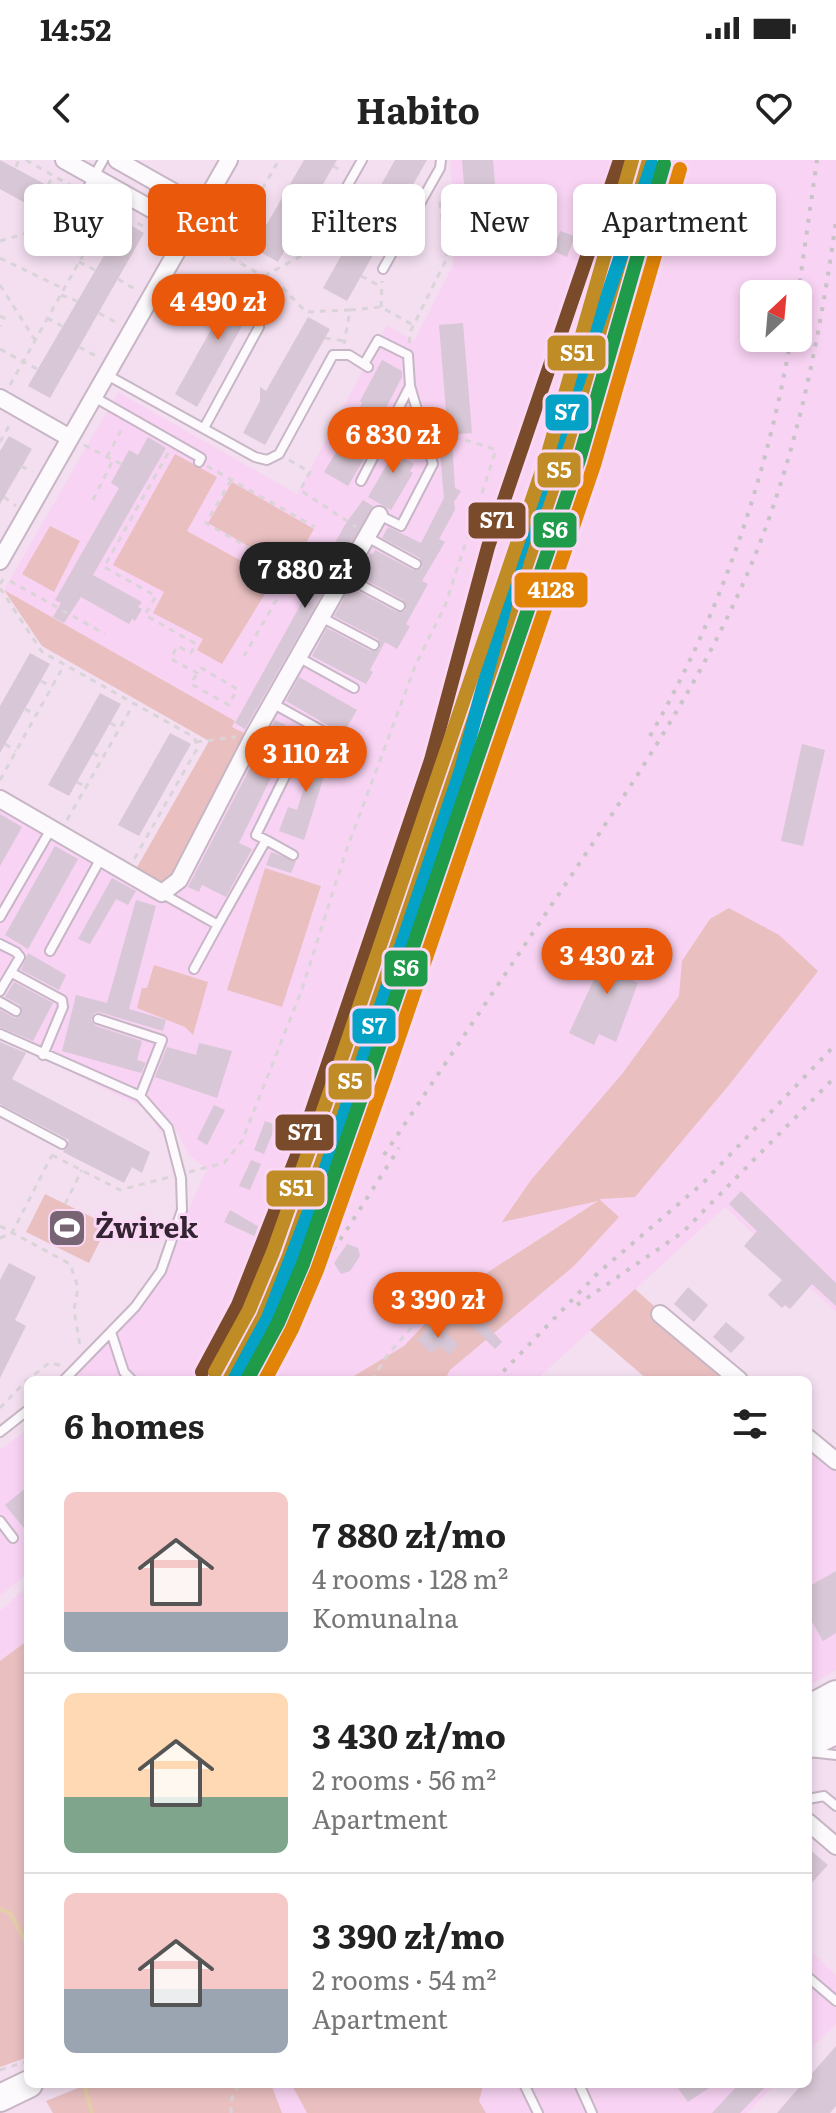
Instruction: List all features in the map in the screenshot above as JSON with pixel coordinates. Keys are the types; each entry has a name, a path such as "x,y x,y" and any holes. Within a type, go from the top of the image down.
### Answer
{"main road":[{"path":"812,1707 836,1694"},
{"path":"812,1728 836,1715"}],"street":[{"path":"64,160 148,209"},
{"path":"117,160 159,184"},
{"path":"214,184 229,160"},
{"path":"0,561 75,440 105,367 175,256"},
{"path":"1,400 75,440"},
{"path":"0,799 162,893 179,880 254,735 379,515"},
{"path":"660,1314 734,1376"},
{"path":"812,1441 836,1461"},
{"path":"812,1749 836,1736"},
{"path":"812,1825 836,1846"}],"lane":[{"path":"90,184 103,160"},
{"path":"348,184 362,160"},
{"path":"383,269 436,175 441,160"},
{"path":"204,428 259,327"},
{"path":"105,367 204,428 255,457 267,460 279,454 333,355 343,353 366,365 378,340 408,355 410,386 433,464 401,526 379,515"},
{"path":"361,481 410,386"},
{"path":"94,396 201,458 199,462"},
{"path":"367,537 416,564"},
{"path":"344,576 400,606"},
{"path":"321,617 374,645"},
{"path":"298,657 354,688"},
{"path":"272,703 326,733"},
{"path":"290,766 256,835 293,855"},
{"path":"0,917 55,831"},
{"path":"194,969 266,840"},
{"path":"50,951 101,857"},
{"path":"162,893 218,925"},
{"path":"0,944 20,957 0,991"},
{"path":"12,973 62,1000 63,1007 43,1055"},
{"path":"0,1002 16,1011"},
{"path":"98,1019 162,1040 140,1096"},
{"path":"0,1034 140,1096 168,1128 180,1175 182,1210 161,1271 111,1332 69,1376"},
{"path":"0,1111 62,1144"},
{"path":"111,1332 128,1376"},
{"path":"0,1432 24,1413"},
{"path":"0,1521 13,1538"},
{"path":"812,1752 836,1755"},
{"path":"812,1798 824,1796 836,1806"},
{"path":"812,1980 836,2001"},
{"path":"526,2088 538,2113"},
{"path":"581,2088 592,2113"}],"path":[{"path":"16,167 19,160"},
{"path":"26,160 68,184"},
{"path":"265,184 279,160"},
{"path":"408,355 414,325 447,258 436,175"},
{"path":"49,184 53,176"},
{"path":"0,241 24,234"},
{"path":"1,400 82,256"},
{"path":"228,256 281,286 306,312 381,307 414,325"},
{"path":"237,256 240,263"},
{"path":"264,276 300,256"},
{"path":"0,258 64,289"},
{"path":"79,262 95,270"},
{"path":"381,307 383,269"},
{"path":"361,276 382,287"},
{"path":"118,279 142,293"},
{"path":"0,285 35,340"},
{"path":"259,327 281,286"},
{"path":"61,295 77,301"},
{"path":"254,303 268,311"},
{"path":"343,353 350,310"},
{"path":"99,313 122,326"},
{"path":"0,316 4,318 0,326"},
{"path":"47,318 62,326"},
{"path":"325,338 345,341"},
{"path":"79,347 105,367"},
{"path":"0,349 37,369"},
{"path":"0,442 19,408"},
{"path":"107,457 126,422"},
{"path":"0,1238 12,1233 52,1155 120,1190 224,1163 242,1141 302,989 345,854 416,664 445,606 468,546 496,450 442,434 425,435"},
{"path":"75,440 121,464"},
{"path":"172,447 104,567 156,596 145,615 196,644 191,653 177,646 171,659 197,673"},
{"path":"279,454 310,472 300,490 364,531 367,537"},
{"path":"93,500 113,460"},
{"path":"199,462 315,527"},
{"path":"21,466 37,475"},
{"path":"231,480 206,523 292,573 244,656"},
{"path":"4,497 19,508"},
{"path":"10,581 105,634"},
{"path":"0,588 42,652 194,737 198,747 127,872"},
{"path":"0,780 64,665"},
{"path":"200,667 237,689 229,705 191,684 197,673 200,667"},
{"path":"41,681 52,687"},
{"path":"55,831 86,787 134,703"},
{"path":"25,709 36,715"},
{"path":"110,723 120,728"},
{"path":"196,742 254,735"},
{"path":"5,744 16,751"},
{"path":"93,753 102,758"},
{"path":"183,758 189,762"},
{"path":"0,765 6,769"},
{"path":"77,782 86,787"},
{"path":"164,791 171,795"},
{"path":"149,818 155,822"},
{"path":"65,1204 82,1170"},
{"path":"0,1226 70,1264 78,1287 74,1310 82,1363"},
{"path":"374,1376 386,1357 423,1314"},
{"path":"33,1376 49,1363 64,1366 72,1373"},
{"path":"0,1408 24,1383"},
{"path":"7,2088 24,2066"},
{"path":"231,2113 232,2097 237,2088"}],"shaded area":[{"path":"451,160 836,160 836,1312 725,1207 540,1376 447,1376 450,1370 574,1266 618,1217 599,1200 451,1296 404,1346 354,1376 74,1376 72,1373 161,1271 207,1169 189,1155 173,1124 160,1133 148,1110 0,1037 0,805 169,903 179,895 176,893 255,740 232,727 235,721 4,590 118,392 297,494 387,325 414,341 453,265 453,256 557,256 557,184 451,184","holes":["265,868 321,886 328,868 281,1006 227,990"]},
{"path":"175,454 217,477 187,531 274,579 222,664 197,650 203,639 153,613 164,592 113,565"},
{"path":"232,482 314,529 290,570 208,523"},
{"path":"50,526 80,541 54,592 22,574"},
{"path":"4,590 235,721 232,727 246,734 176,878 163,885 136,869 209,741 42,646"},
{"path":"265,868 321,886 282,1007 227,990"},
{"path":"729,908 779,935 818,971 729,1085 635,1197 599,1199 619,1217 574,1266 450,1370 447,1376 354,1376 404,1346 451,1296 598,1201 502,1222 531,1180 622,1074 679,996 682,961 710,919"},
{"path":"154,965 208,982 193,1035 185,1027 137,1008 142,988 147,988"},
{"name":"Żwirek","path":"45,1194 108,1225 89,1263 26,1232"},
{"path":"635,1289 733,1376 643,1376 590,1330"},
{"path":"24,1432 24,1576 0,1596 0,1450"},
{"path":"812,1449 836,1471 836,1670 812,1684"},
{"path":"24,1590 24,1643 0,1661 0,1611"},
{"path":"24,1643 24,2058 0,2067 0,1661"},
{"path":"812,1952 836,1975 836,2024 812,2048"},
{"path":"78,2088 273,2088 282,2113 53,2113 46,2101"},
{"path":"273,2088 293,2088 307,2113 282,2113"},
{"path":"293,2088 482,2088 479,2101 486,2113 307,2113"},
{"path":"332,2088 772,2088 747,2113 347,2113"}],"building":[{"path":"0,160 45,184 24,184 24,202 0,189"},
{"path":"304,160 337,160 323,184 290,184"},
{"path":"395,160 427,160 413,184 382,184"},
{"path":"462,160 493,160 495,184 464,184"},
{"path":"282,198 282,255 278,262 266,255 266,226"},
{"path":"132,226 144,233 132,254"},
{"path":"560,231 573,235 567,257 557,253"},
{"path":"104,256 131,256 50,398 28,386"},
{"path":"341,256 373,256 347,301 323,288"},
{"path":"240,278 262,290 197,407 175,394"},
{"path":"308,317 330,329 265,445 243,433 260,401 260,387 266,391"},
{"path":"463,323 472,433 448,435 439,325"},
{"path":"382,360 402,371 402,377 364,450 368,452 348,486 324,472 345,438"},
{"path":"399,434 411,441 402,457 414,464 410,471 413,473 391,510 368,497 390,459 386,457"},
{"path":"9,436 32,449 0,504 0,451"},
{"path":"148,437 166,448 93,575 142,602 138,607 142,609 135,621 132,619 129,624 81,597 64,623 53,617 61,603 55,600 119,488 111,483 129,450 138,455"},
{"path":"452,441 455,488 461,491 454,502 455,510 439,539 445,542 422,581 428,584 406,624 410,626 397,649 385,642 366,684 312,656 327,628 371,651 380,649 378,639 334,616 350,587 397,612 406,610 403,600 357,575 375,550 413,570 422,568 420,558 382,538 388,527 421,543 444,498 439,442"},
{"path":"363,500 373,506 245,729 235,723 346,523"},
{"path":"30,653 50,664 0,753 0,706"},
{"path":"299,677 357,710 343,734 286,701"},
{"path":"100,693 121,704 69,796 48,785"},
{"path":"275,720 286,725 282,732 298,741 291,752 285,749 239,843 252,849 226,897 202,885 199,892 188,887"},
{"path":"170,733 191,744 139,836 118,825"},
{"path":"301,742 330,757 304,840 279,831 288,807 297,810 312,763 297,755"},
{"path":"802,744 825,750 803,846 781,841"},
{"path":"0,814 22,827 0,866"},
{"path":"55,846 78,859 28,949 5,935"},
{"path":"271,852 296,861 291,873 266,865"},
{"path":"112,878 136,891 128,905 116,899 90,944 78,939"},
{"path":"136,900 156,906 129,1009 166,1020 163,1031 99,1012 94,1013 91,1020 96,1026 142,1041 137,1060 146,1063 141,1073 62,1051 76,995 107,1003"},
{"path":"616,932 635,941 623,975 638,983 616,1042 599,1034 594,1045 569,1033"},
{"path":"28,953 66,975 59,990 21,970"},
{"path":"14,982 53,1003 33,1041 0,1027 0,1010 15,1018 22,1014 20,1005 5,997"},
{"path":"0,1042 26,1053 12,1079 150,1152 142,1173 132,1167 124,1183 63,1152 69,1140 0,1104"},
{"path":"199,1043 232,1051 217,1098 155,1077 167,1047 196,1055"},
{"path":"214,1105 225,1110 207,1145 197,1139"},
{"path":"265,1121 276,1125 264,1154 254,1150"},
{"path":"251,1160 261,1164 250,1190 239,1186"},
{"path":"741,1191 836,1283 836,1306 812,1284 790,1309 785,1305 782,1308 768,1295 782,1280 744,1246 757,1231 729,1204"},
{"path":"230,1210 280,1239 276,1246 224,1222"},
{"path":"347,1244 358,1248 360,1256 350,1271 341,1274 334,1263"},
{"path":"9,1263 36,1277 15,1320 26,1326 0,1378 0,1280"},
{"path":"688,1287 708,1305 694,1322 674,1304"},
{"path":"468,1290 479,1301 472,1308 502,1342 495,1349 452,1306"},
{"path":"436,1322 459,1345 449,1355 440,1346 431,1354 417,1339"},
{"path":"726,1322 745,1338 731,1353 713,1337"},
{"path":"24,1489 24,1528 5,1505"},
{"path":"836,1571 836,1633 823,1641 812,1622 812,1585"},
{"path":"812,1851 828,1865 812,1883"},
{"path":"836,2046 836,2106 830,2113 777,2113 799,2088 812,2088 812,2073"},
{"path":"678,2088 709,2088 688,2102"},
{"path":"735,2088 764,2088 740,2113 712,2113"}],"waterway":[{"path":"0,1909 10,1913 24,1939"},
{"path":"85,2088 92,2113"}],"railway":[{"path":"800,280 817,160"},
{"path":"384,1155 647,759 690,689 728,615 763,534 792,447 822,312 836,221"},
{"path":"650,736 699,641 738,543 769,442 788,352"},
{"path":"499,1376 598,1273 703,1183 836,1044"},
{"path":"577,1305 683,1232 836,1076"},
{"path":"244,1376 344,1234 399,1148"}],"transit line":[{"name":"S71","path":"202,1372 238,1305 296,1158 431,760 488,547 620,160"},
{"name":"S51","path":"215,1372 249,1310 273,1252 340,1063 549,450 632,160"},
{"name":"S5","path":"231,1376 263,1317 288,1258 355,1068 564,455 649,160"},
{"name":"S6","path":"249,1376 278,1323 303,1264 370,1073 579,460 664,164"},
{"name":"S7","path":"236,1376 268,1318 326,1168 461,770 518,557 652,165"},
{"name":"4128","path":"267,1376 292,1329 317,1270 385,1078 594,465 680,169"}],"place":[{"name":"Żwirek","path":"67,1228"}]}
